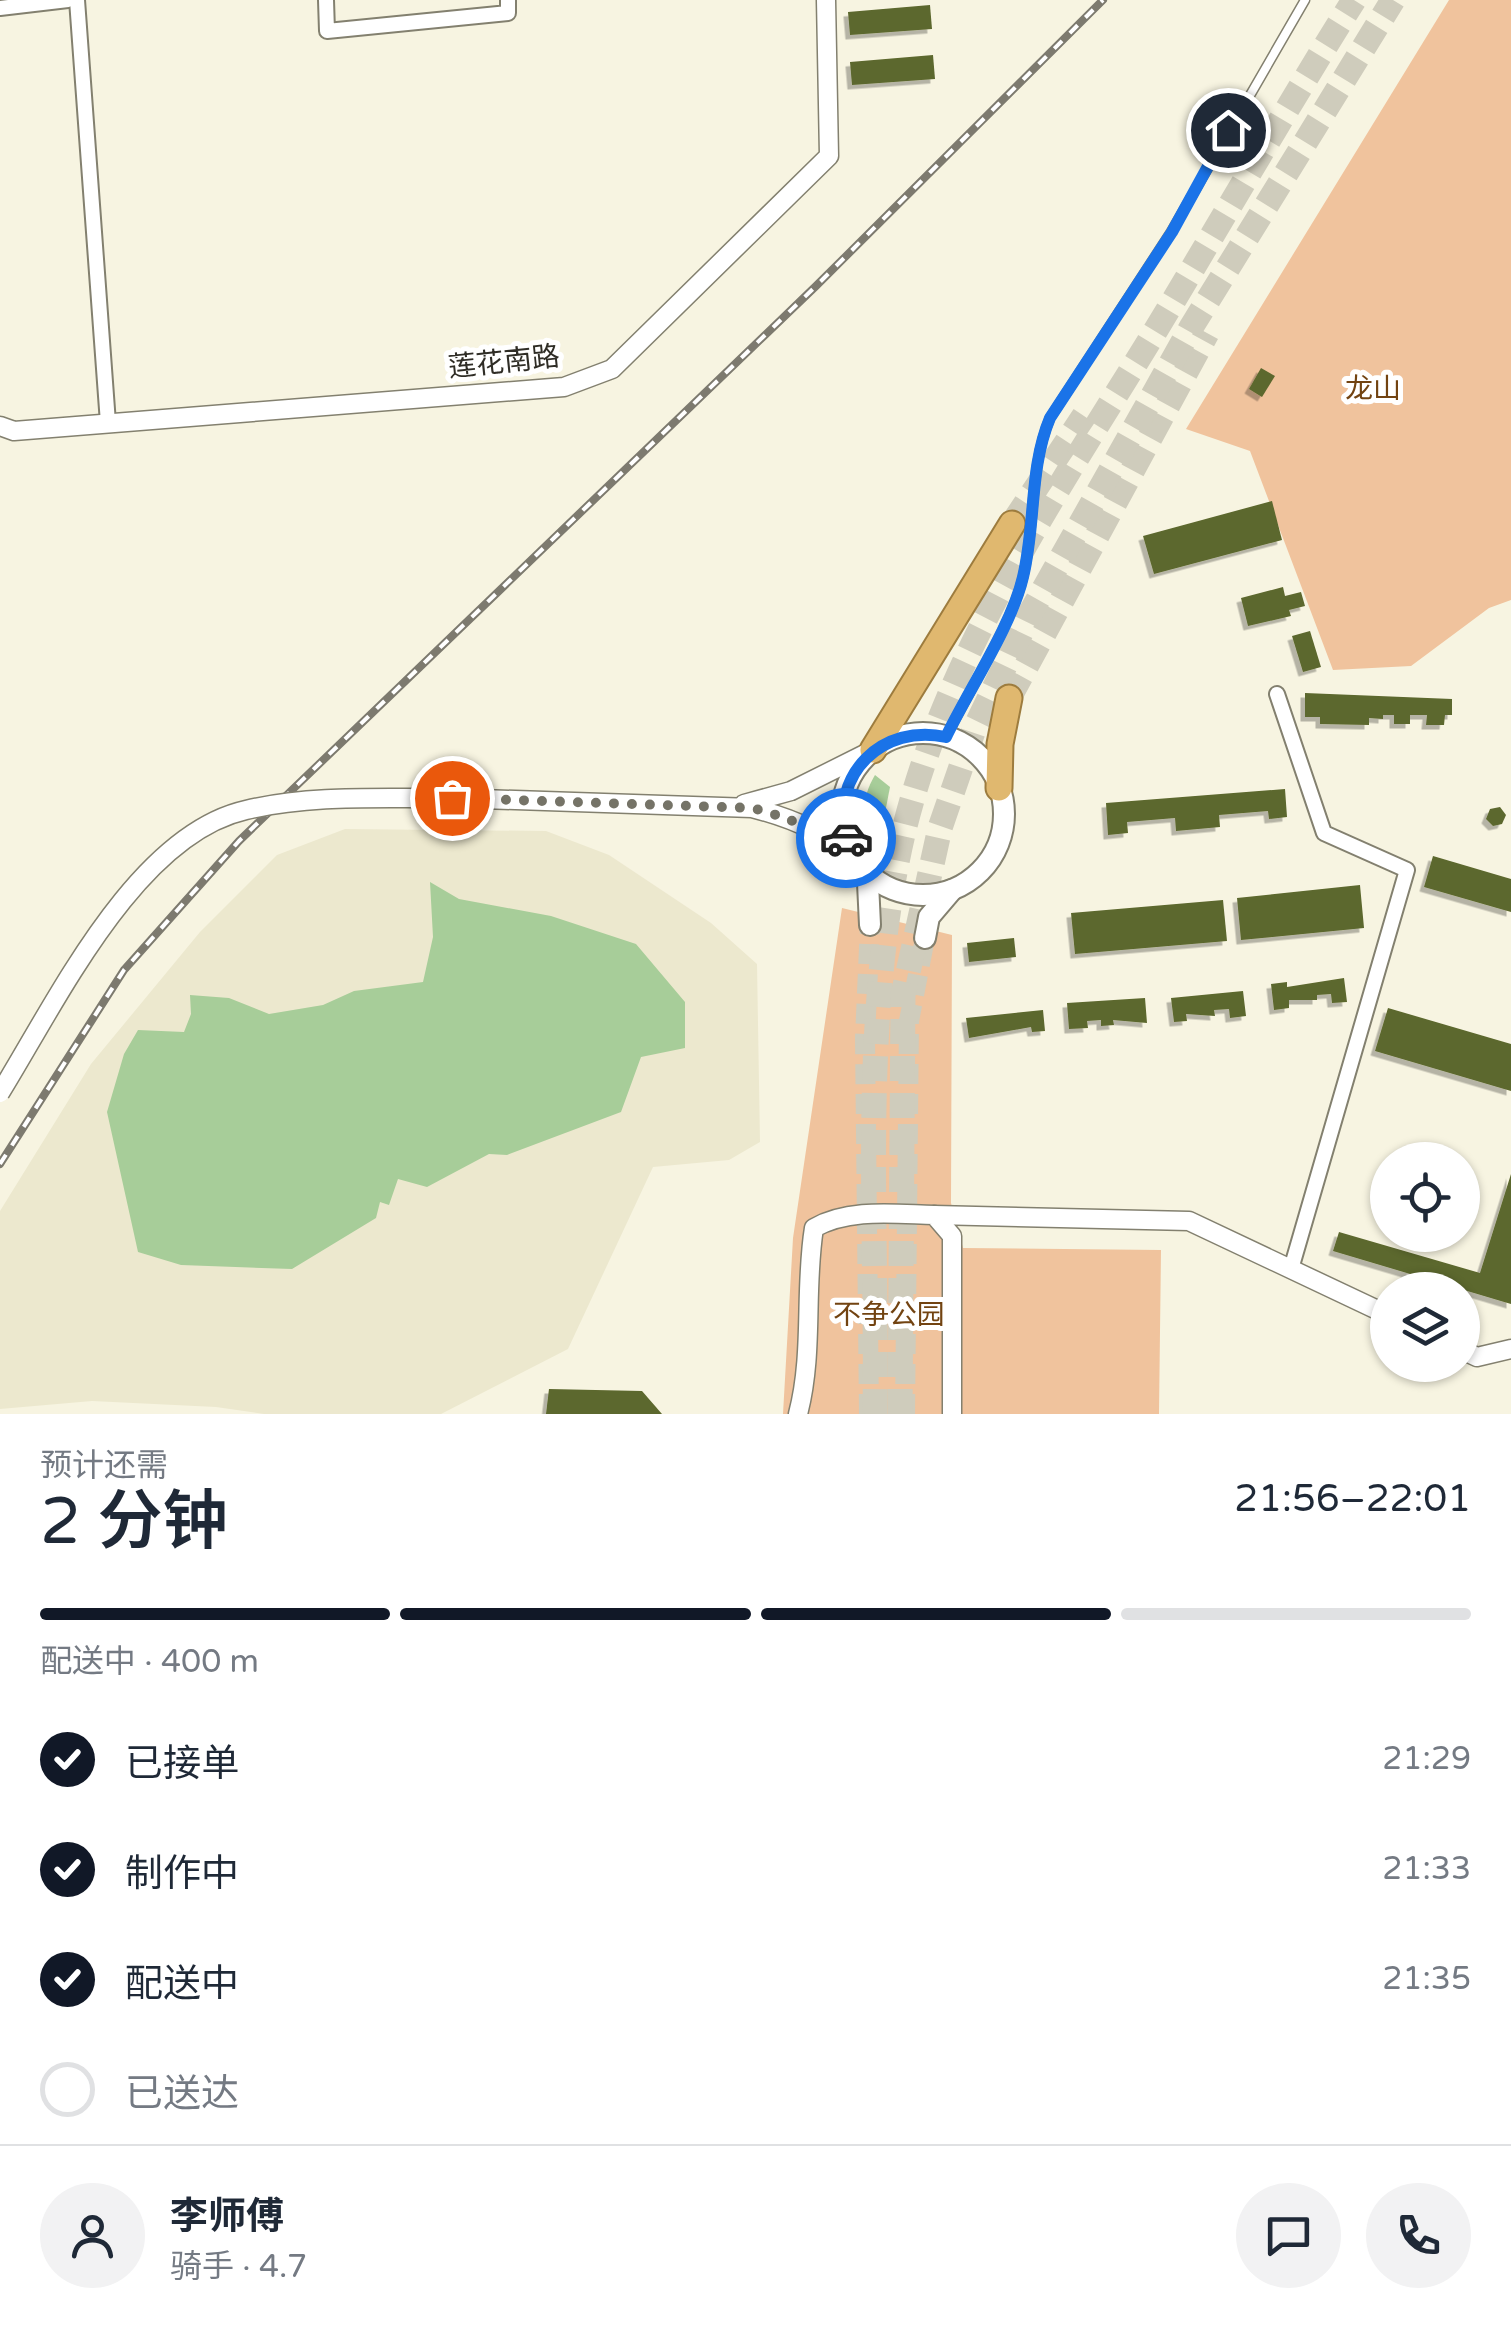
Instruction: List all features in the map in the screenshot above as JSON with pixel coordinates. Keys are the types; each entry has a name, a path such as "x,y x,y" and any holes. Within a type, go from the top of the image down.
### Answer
{"highway":[{"path":"872,750 1012,524"},
{"path":"999,788 1000,744 1009,698"}],"main road":[{"path":"870,925 870,898 862,868 846,841 843,798 854,772 872,750 915,734 946,737 976,753 999,788 1004,809 999,840 986,864 946,893 929,917 925,938"},
{"path":"862,868 903,892 929,894 955,888"}],"street":[{"path":"0,8 68,0"},
{"path":"78,0 108,423"},
{"path":"326,0 328,31 508,13 508,0"},
{"name":"莲花南路","path":"5,432 564,387 612,370 829,156 826,0"},
{"path":"1277,694 1324,834 1408,870 1291,1269"},
{"path":"734,806 791,791 872,750"},
{"path":"0,1093 98,929 150,868 188,838 242,810 315,800 452,798 734,806 794,820 846,850 862,868"},
{"path":"934,1215 952,1236 952,1414"},
{"path":"798,1414 808,1356 808,1259 814,1228 833,1217 934,1215 1189,1222 1370,1306"},
{"path":"1480,1356 1511,1349"}],"lane":[{"path":"946,737 1022,582 1034,508 1036,451 1050,418 1172,232 1305,0"}],"shaded area":[{"path":"875,775 890,787 879,844 872,848 864,811"},
{"path":"345,829 546,831 609,855 711,923 757,964 760,1142 729,1160 653,1167 568,1349 441,1414 264,1414 216,1407 92,1401 0,1409 0,1211 91,1064 200,932 277,855"},
{"path":"430,882 459,899 551,916 636,944 685,1002 685,1048 641,1057 621,1112 507,1155 489,1154 427,1187 398,1179 389,1205 380,1202 376,1218 292,1269 181,1265 138,1252 107,1112 124,1054 138,1030 184,1032 191,1014 190,995 229,998 269,1014 323,1005 354,991 423,982 433,937"}],"green space":[{"name":"龙山","path":"1449,0 1511,0 1511,600 1489,608 1411,666 1333,670 1250,451 1186,429"},
{"name":"不争公园","path":"842,908 952,935 951,1203 963,1248 1161,1250 1159,1414 783,1414 793,1238"}],"building":[{"path":"930,5 932,29 850,35 848,12"},
{"path":"933,55 935,79 852,85 850,62"},
{"path":"1261,368 1275,376 1262,397 1249,389"},
{"path":"1272,501 1282,540 1154,574 1143,536"},
{"path":"1283,587 1285,596 1301,592 1305,606 1289,610 1291,616 1248,626 1241,598"},
{"path":"1310,631 1321,667 1303,672 1292,636"},
{"path":"1305,693 1452,699 1452,715 1445,715 1444,725 1426,725 1427,715 1410,715 1410,724 1394,724 1394,715 1383,715 1383,719 1369,718 1369,725 1320,724 1320,717 1305,717"},
{"path":"1285,789 1287,817 1269,819 1268,811 1219,815 1220,827 1176,831 1175,818 1127,822 1128,833 1108,835 1106,803"},
{"path":"1500,807 1506,815 1502,824 1493,826 1486,819 1490,809"},
{"path":"1433,856 1511,879 1511,912 1424,887"},
{"path":"1360,885 1364,928 1241,940 1237,898"},
{"path":"1223,900 1227,941 1075,954 1071,913"},
{"path":"1014,938 1016,957 969,962 967,943"},
{"path":"1344,978 1347,1002 1332,1003 1331,994 1317,995 1317,1000 1289,1000 1289,1008 1274,1010 1271,984 1287,982 1287,987"},
{"path":"1243,991 1246,1016 1230,1018 1229,1009 1214,1010 1215,1016 1186,1014 1187,1021 1174,1022 1171,998"},
{"path":"1145,998 1147,1023 1113,1020 1114,1025 1101,1026 1101,1020 1087,1021 1088,1028 1069,1029 1067,1003"},
{"path":"1388,1008 1511,1044 1511,1091 1375,1051"},
{"path":"1043,1010 1045,1031 1032,1032 1031,1027 969,1038 966,1018"},
{"path":"1511,1174 1511,1304 1480,1295 1480,1273"},
{"path":"1339,1232 1370,1241 1370,1252 1408,1252 1477,1272 1404,1272 1333,1251"},
{"path":"549,1389 642,1391 662,1414 546,1414"}],"tunnel":[{"path":"875,1414 874,1121 881,974 904,830 923,765 947,701 1007,578 1354,0"},
{"path":"900,1414 903,995 940,828 973,732 1031,612 1192,326 1393,0"},
{"path":"1009,698 1207,333"},
{"path":"1012,524 1084,416"},
{"path":"869,1414 865,1038 870,925"},
{"path":"905,1414 909,1021 925,938"}],"railway":[{"path":"0,1164 124,970 239,841 816,286 1103,0"}],"way so far":[{"path":"452,798 752,808 794,820 827,837 862,868 846,838"}],"route":[{"path":"846,838 842,826 843,798 862,760 894,738 915,734 946,737 1022,582 1034,508 1036,451 1050,418 1172,232 1228,130"}]}
